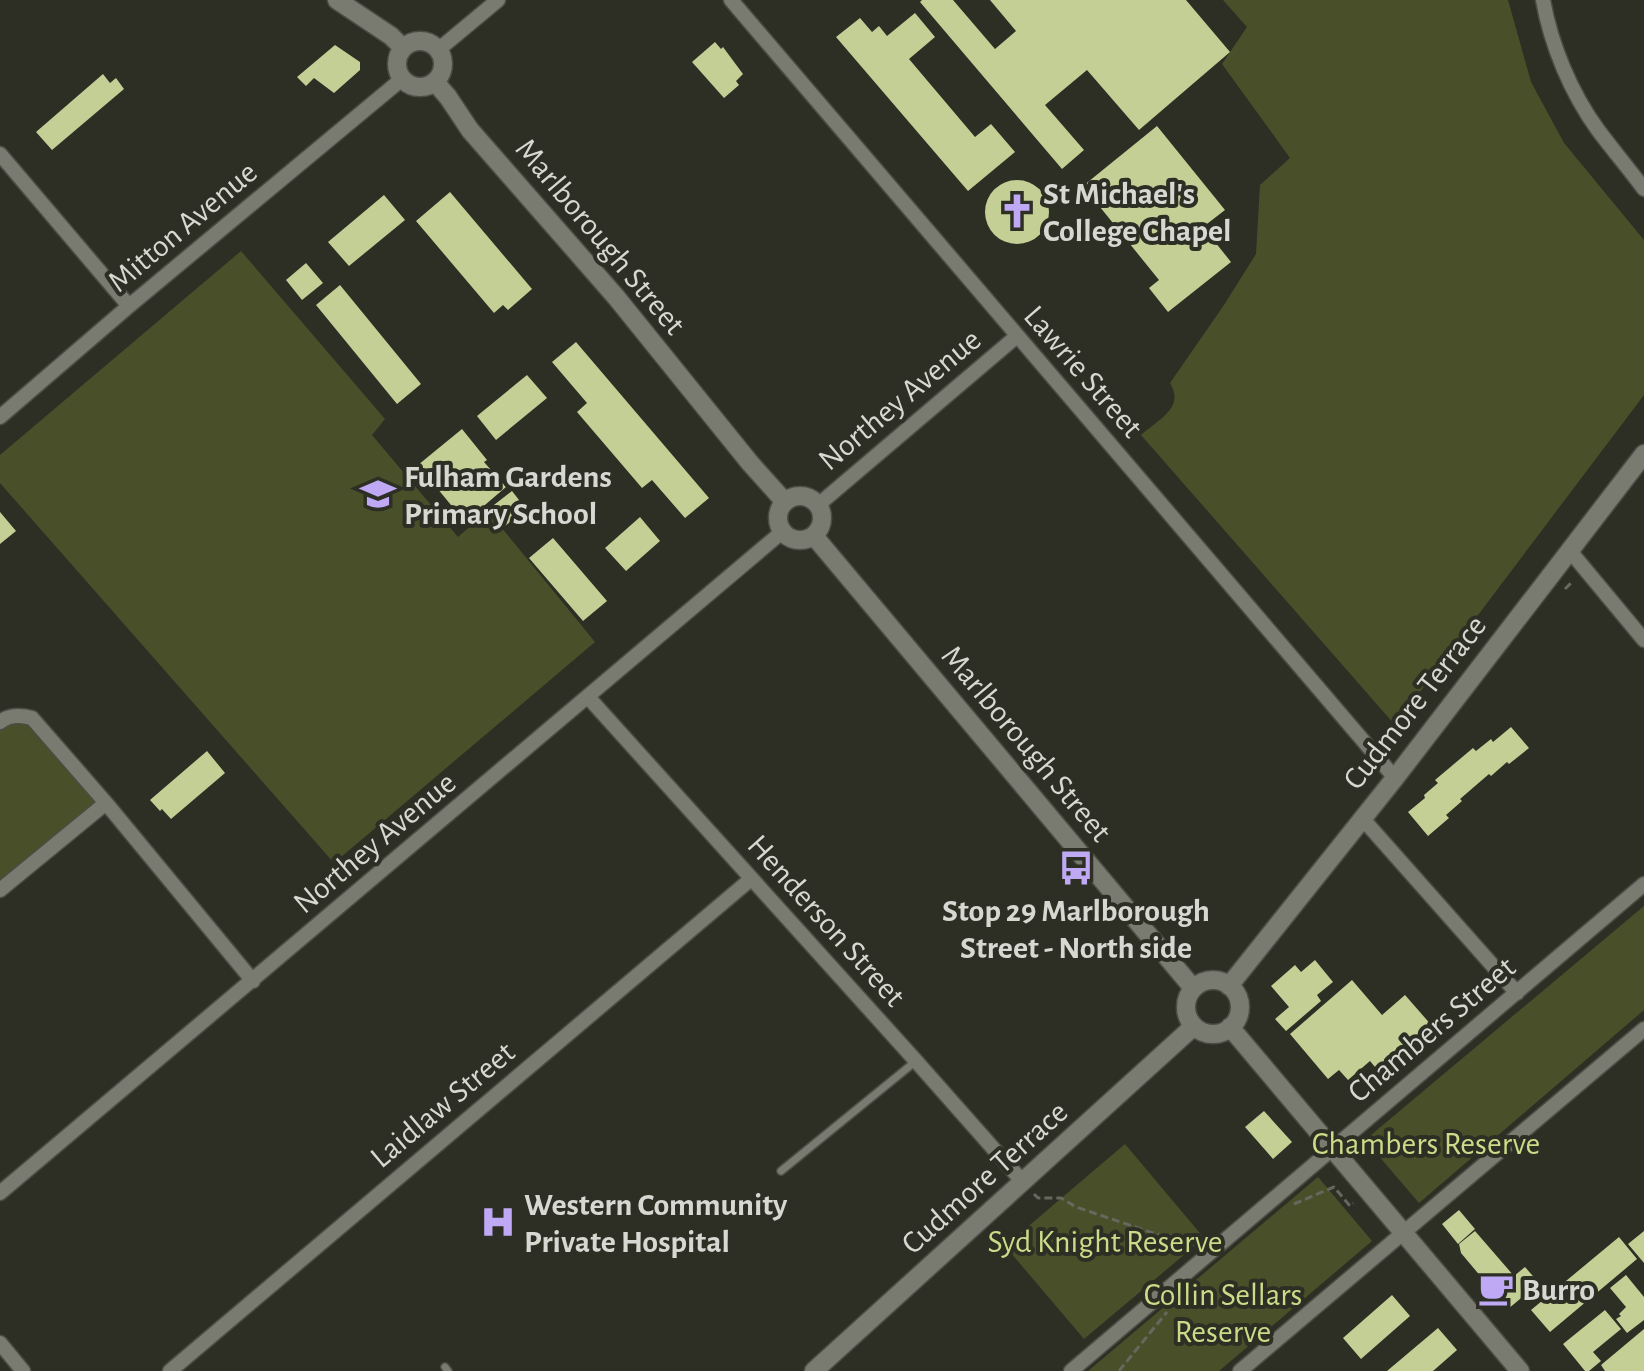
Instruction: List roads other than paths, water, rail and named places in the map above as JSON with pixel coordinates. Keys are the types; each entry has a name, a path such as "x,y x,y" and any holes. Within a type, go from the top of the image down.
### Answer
{"street":[{"path":"337,0 391,36 403,48"},
{"path":"438,50 498,0"},
{"name":"Lawrie Street","path":"731,0 1395,778"},
{"path":"1543,0 1552,40 1569,80 1596,128 1644,189"},
{"path":"418,41 427,42 438,50 443,68 435,82 426,87 416,87 402,79 397,60 403,48 418,41"},
{"name":"Mitton Avenue","path":"0,417 402,79"},
{"name":"Marlborough Street","path":"435,82 470,130 616,297 785,502"},
{"path":"0,154 129,306"},
{"name":"Northey Avenue","path":"818,505 1017,336"},
{"name":"Cudmore Terrace","path":"1229,986 1395,778 1644,454"},
{"path":"799,496 808,497 818,505 822,523 814,536 795,540 782,532 778,513 785,502 799,496"},
{"name":"Northey Avenue","path":"0,1193 782,532"},
{"name":"Marlborough Street","path":"814,536 1193,988"},
{"path":"1570,551 1644,640"},
{"name":"Henderson Street","path":"588,697 1023,1182"},
{"path":"0,722 19,715 32,718 253,981"},
{"path":"0,890 106,803"},
{"path":"1362,818 1517,993"},
{"name":"Laidlaw Street","path":"170,1371 751,879"},
{"name":"Chambers Street","path":"1071,1371 1644,884"},
{"path":"1210,980 1229,986 1239,1000 1235,1022 1220,1033 1209,1033 1194,1026 1186,1011 1186,1002 1193,988 1210,980"},
{"name":"Cudmore Terrace","path":"814,1371 1194,1026"},
{"path":"1230,1027 1520,1371"},
{"path":"1240,1371 1644,1029"},
{"path":"0,1343 23,1371"}],"lane":[{"path":"781,1171 916,1061"}],"place":[{"name":"St Michael's College Chapel","path":"1017,211"},
{"name":"Fulham Gardens Primary School","path":"378,494"},
{"name":"Stop 29 Marlborough Street - North side","path":"1076,868"},
{"name":"Western Community Private Hospital","path":"498,1222"},
{"name":"Burro","path":"1496,1289"}],"park label":[{"name":"Chambers Reserve","path":"1426,1143"},
{"name":"Syd Knight Reserve","path":"1105,1241"},
{"name":"Collin Sellars Reserve","path":"1223,1312"}]}
